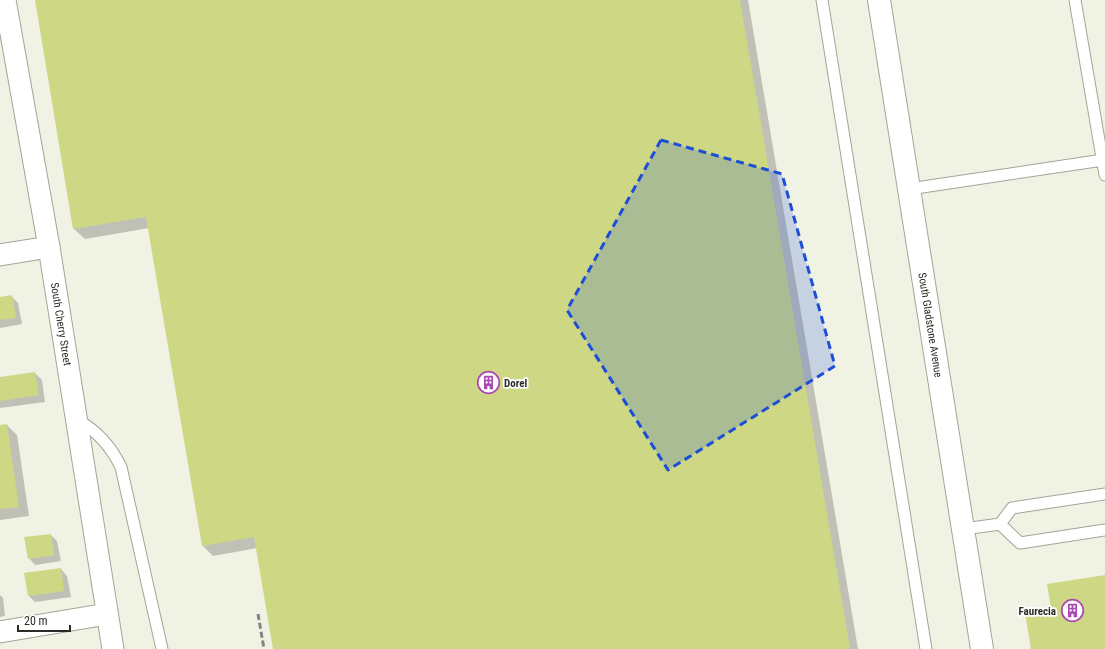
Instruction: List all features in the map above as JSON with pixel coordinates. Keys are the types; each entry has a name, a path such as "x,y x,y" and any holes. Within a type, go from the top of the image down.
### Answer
{"street":[{"name":"South Cherry Street","path":"5,0 49,247 113,649"},
{"name":"South Gladstone Avenue","path":"879,0 982,649"},
{"path":"0,255 49,247"},
{"path":"0,632 107,614"}],"lane":[{"path":"822,0 926,649"},
{"path":"1075,0 1105,175"},
{"path":"909,189 1102,160"},
{"path":"76,418 92,428 105,440 114,452 121,466 162,649"},
{"path":"964,529 1000,524 1012,508 1105,494"},
{"path":"1000,524 1020,543 1105,530"}],"highlighted area":[{"path":"661,140 782,174 835,366 668,470 567,310"}],"building":[{"name":"Dorel","path":"35,0 740,0 850,649 273,649 254,537 202,546 146,217 73,229"},
{"path":"12,295 16,318 0,320 0,297"},
{"path":"35,372 39,395 0,401 0,377"},
{"path":"7,424 19,507 0,509 0,425"},
{"path":"51,534 54,555 28,559 24,537"},
{"path":"61,568 64,591 28,596 24,573"},
{"name":"Faurecia","path":"1105,575 1105,649 1031,649 1025,613 1051,609 1047,584"}],"railway":[{"path":"258,614 264,649"}],"place":[{"name":"Dorel","path":"489,383"},
{"name":"Faurecia","path":"1072,611"}]}
